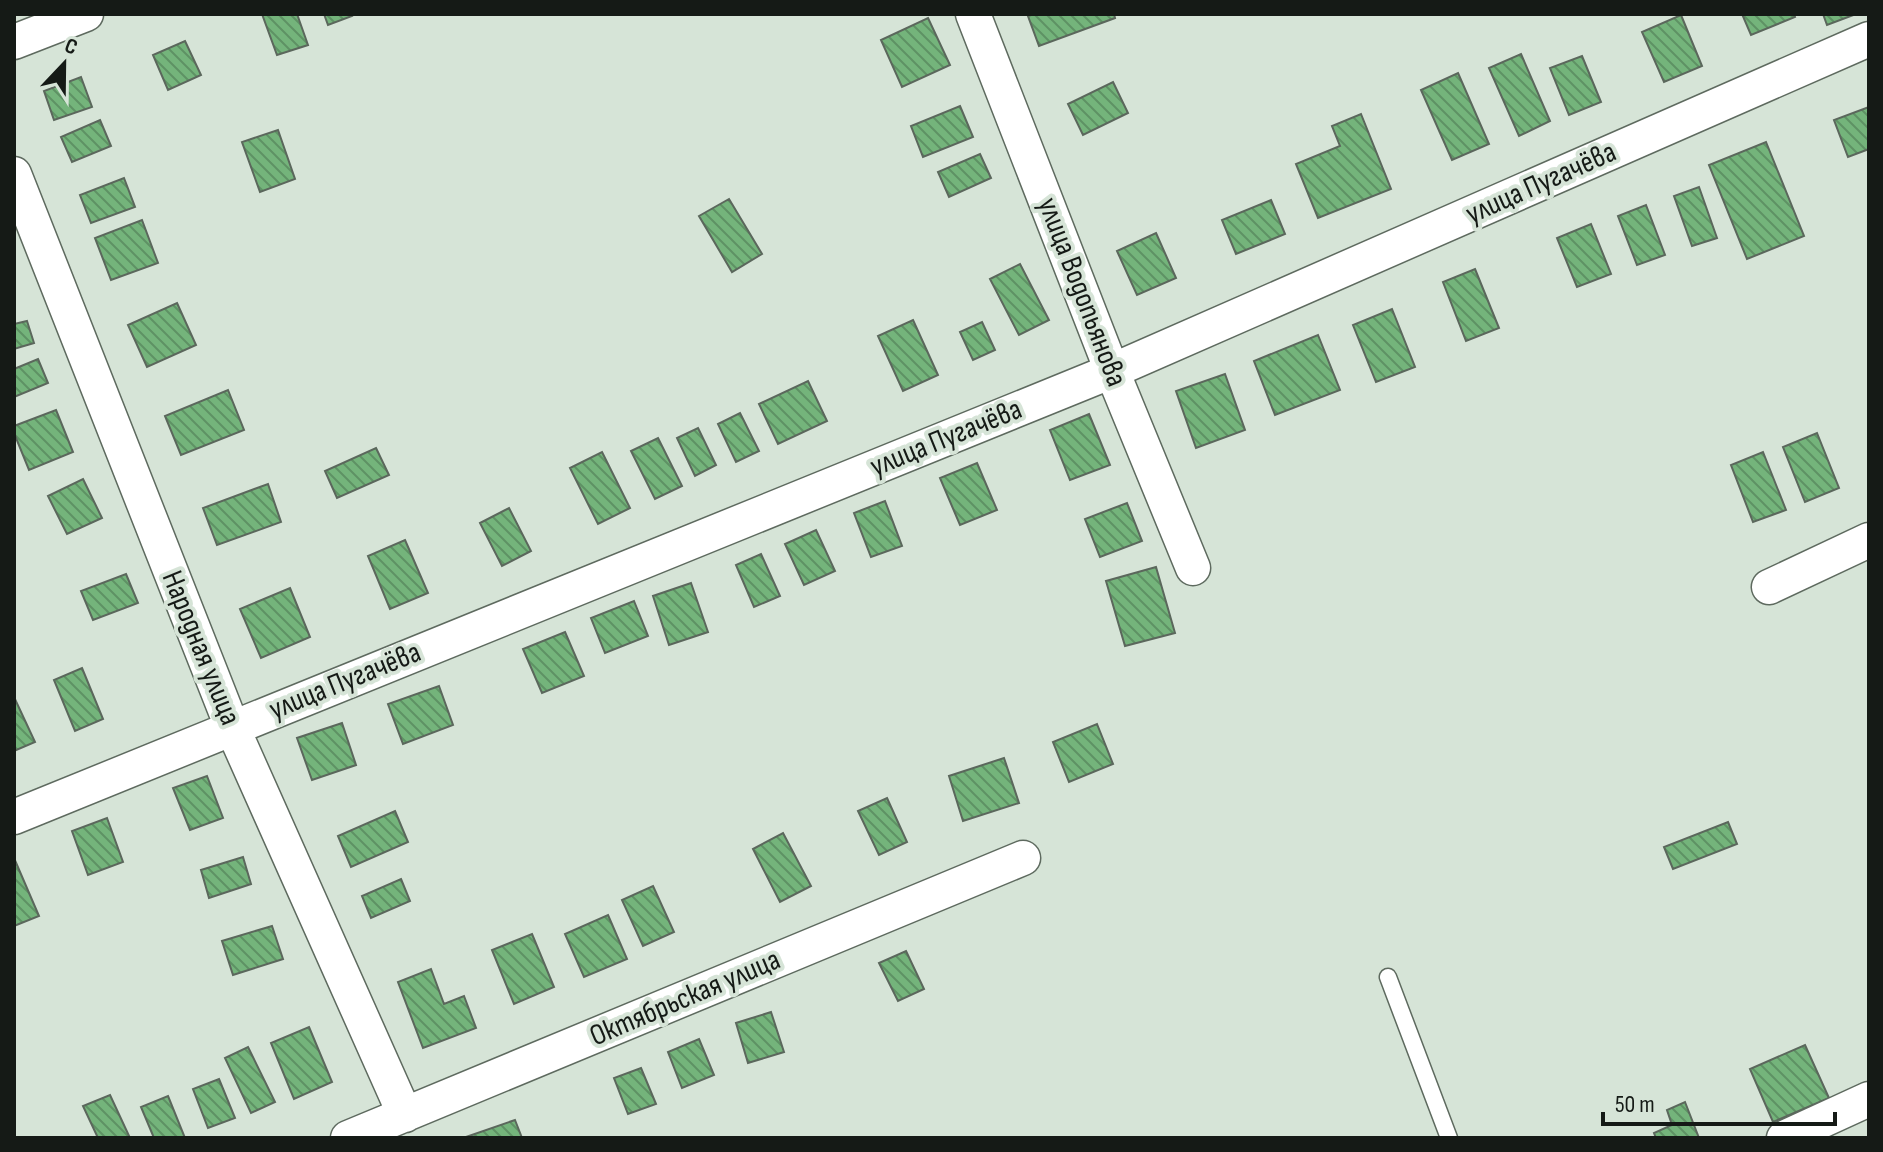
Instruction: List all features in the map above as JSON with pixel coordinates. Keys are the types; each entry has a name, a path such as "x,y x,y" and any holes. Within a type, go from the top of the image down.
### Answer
{"street":[{"path":"14,42 86,14"},
{"name":"улица Водопьянова","path":"973,14 1112,371 1193,568"},
{"name":"улица Пугачёва","path":"14,817 1112,371 1869,39"},
{"name":"Народная улица","path":"14,174 232,727 405,1115"},
{"path":"1769,587 1869,540"},
{"name":"Октябрьская улица","path":"348,1138 1023,858"},
{"path":"1784,1138 1869,1099"}],"lane":[{"path":"1388,977 1449,1138"}],"building":[{"path":"262,14 297,14 308,45 277,55"},
{"path":"324,14 351,14 352,16 328,25"},
{"path":"1114,14 1115,18 1039,46 1028,16"},
{"path":"1742,14 1794,14 1795,17 1751,35"},
{"path":"1823,14 1856,14 1827,25"},
{"path":"1681,15 1702,66 1664,82 1642,32"},
{"path":"928,18 950,65 902,87 881,40"},
{"path":"185,41 201,75 168,90 153,55"},
{"path":"1521,54 1550,121 1519,136 1489,68"},
{"path":"1582,56 1601,102 1569,115 1550,68"},
{"path":"1458,73 1489,144 1452,160 1421,90"},
{"path":"81,77 92,107 54,120 44,91"},
{"path":"1113,82 1128,113 1083,135 1068,104"},
{"path":"960,106 973,137 923,157 911,126"},
{"path":"1869,107 1869,149 1848,157 1834,120"},
{"path":"1361,114 1391,189 1318,218 1296,164 1340,146 1332,126"},
{"path":"100,120 111,146 72,162 61,137"},
{"path":"278,130 295,179 260,192 242,142"},
{"path":"1766,142 1804,236 1747,259 1709,165"},
{"path":"980,154 991,178 949,197 938,172"},
{"path":"124,178 135,207 91,223 80,195"},
{"path":"1699,187 1717,238 1692,246 1674,196"},
{"path":"729,199 762,254 732,272 699,216"},
{"path":"1271,200 1285,234 1236,254 1222,220"},
{"path":"1646,205 1665,255 1637,265 1618,216"},
{"path":"142,220 158,263 111,280 95,238"},
{"path":"1591,224 1611,274 1577,287 1557,238"},
{"path":"1156,233 1176,278 1137,295 1117,251"},
{"path":"1020,264 1049,320 1019,335 990,279"},
{"path":"1475,269 1499,328 1466,341 1443,282"},
{"path":"177,303 196,345 147,367 128,325"},
{"path":"1392,309 1415,367 1376,382 1353,325"},
{"path":"913,320 938,375 903,391 878,336"},
{"path":"27,321 34,343 14,349 14,324"},
{"path":"982,322 995,350 973,360 960,332"},
{"path":"1318,335 1340,390 1275,415 1254,361"},
{"path":"38,359 48,383 14,397 14,369"},
{"path":"1225,374 1245,430 1196,448 1176,391"},
{"path":"808,381 827,421 778,444 759,404"},
{"path":"228,390 244,430 181,455 165,416"},
{"path":"56,410 73,452 29,470 14,426"},
{"path":"740,413 759,451 736,462 718,424"},
{"path":"1089,414 1110,465 1070,480 1050,430"},
{"path":"698,428 716,465 695,476 677,438"},
{"path":"1817,433 1839,488 1805,502 1783,447"},
{"path":"658,438 682,486 655,499 631,451"},
{"path":"376,448 389,475 337,498 325,471"},
{"path":"602,452 630,508 598,524 570,468"},
{"path":"1763,452 1786,510 1753,522 1731,465"},
{"path":"977,463 997,510 960,525 940,478"},
{"path":"83,479 102,518 67,534 48,496"},
{"path":"268,484 281,522 217,545 203,508"},
{"path":"885,501 902,546 871,557 854,513"},
{"path":"1127,503 1142,541 1100,557 1085,519"},
{"path":"509,508 531,551 502,566 480,523"},
{"path":"816,530 835,571 804,585 785,544"},
{"path":"405,540 428,593 390,609 368,556"},
{"path":"761,554 780,596 754,607 736,565"},
{"path":"1156,567 1175,633 1125,646 1106,581"},
{"path":"126,574 138,603 93,620 81,591"},
{"path":"691,583 708,632 669,645 653,596"},
{"path":"290,588 310,637 261,658 240,609"},
{"path":"634,601 648,636 605,653 591,618"},
{"path":"565,632 584,676 542,693 523,649"},
{"path":"82,668 103,719 75,731 54,680"},
{"path":"439,686 453,725 403,744 388,704"},
{"path":"14,697 35,742 14,751"},
{"path":"342,723 356,765 312,780 297,738"},
{"path":"1097,724 1113,764 1069,782 1053,742"},
{"path":"1004,758 1019,803 963,821 949,776"},
{"path":"207,776 223,818 190,830 173,788"},
{"path":"887,798 907,842 879,855 858,811"},
{"path":"395,811 408,842 351,867 338,836"},
{"path":"107,818 123,862 88,875 72,831"},
{"path":"1728,822 1737,844 1673,869 1664,847"},
{"path":"783,833 811,886 780,902 753,849"},
{"path":"243,857 251,884 209,898 201,870"},
{"path":"14,858 39,916 14,926"},
{"path":"401,879 410,901 371,918 362,896"},
{"path":"653,886 674,932 643,946 622,900"},
{"path":"608,915 627,959 584,977 565,934"},
{"path":"272,926 283,959 233,975 222,941"},
{"path":"532,934 554,987 514,1004 492,950"},
{"path":"906,951 924,989 898,1001 879,963"},
{"path":"431,969 444,1004 464,996 476,1028 423,1048 398,982"},
{"path":"771,1012 784,1052 748,1063 736,1023"},
{"path":"309,1027 332,1082 294,1099 271,1043"},
{"path":"699,1039 714,1075 682,1088 668,1052"},
{"path":"1805,1045 1829,1098 1773,1122 1750,1069"},
{"path":"248,1047 275,1102 251,1113 225,1058"},
{"path":"641,1068 656,1104 628,1114 614,1078"},
{"path":"219,1079 235,1118 208,1128 193,1089"},
{"path":"110,1095 130,1138 98,1138 83,1106"},
{"path":"168,1096 185,1138 154,1138 141,1107"},
{"path":"1685,1102 1699,1138 1656,1138 1654,1133 1672,1125 1667,1110"},
{"path":"515,1120 522,1138 466,1137"}]}
